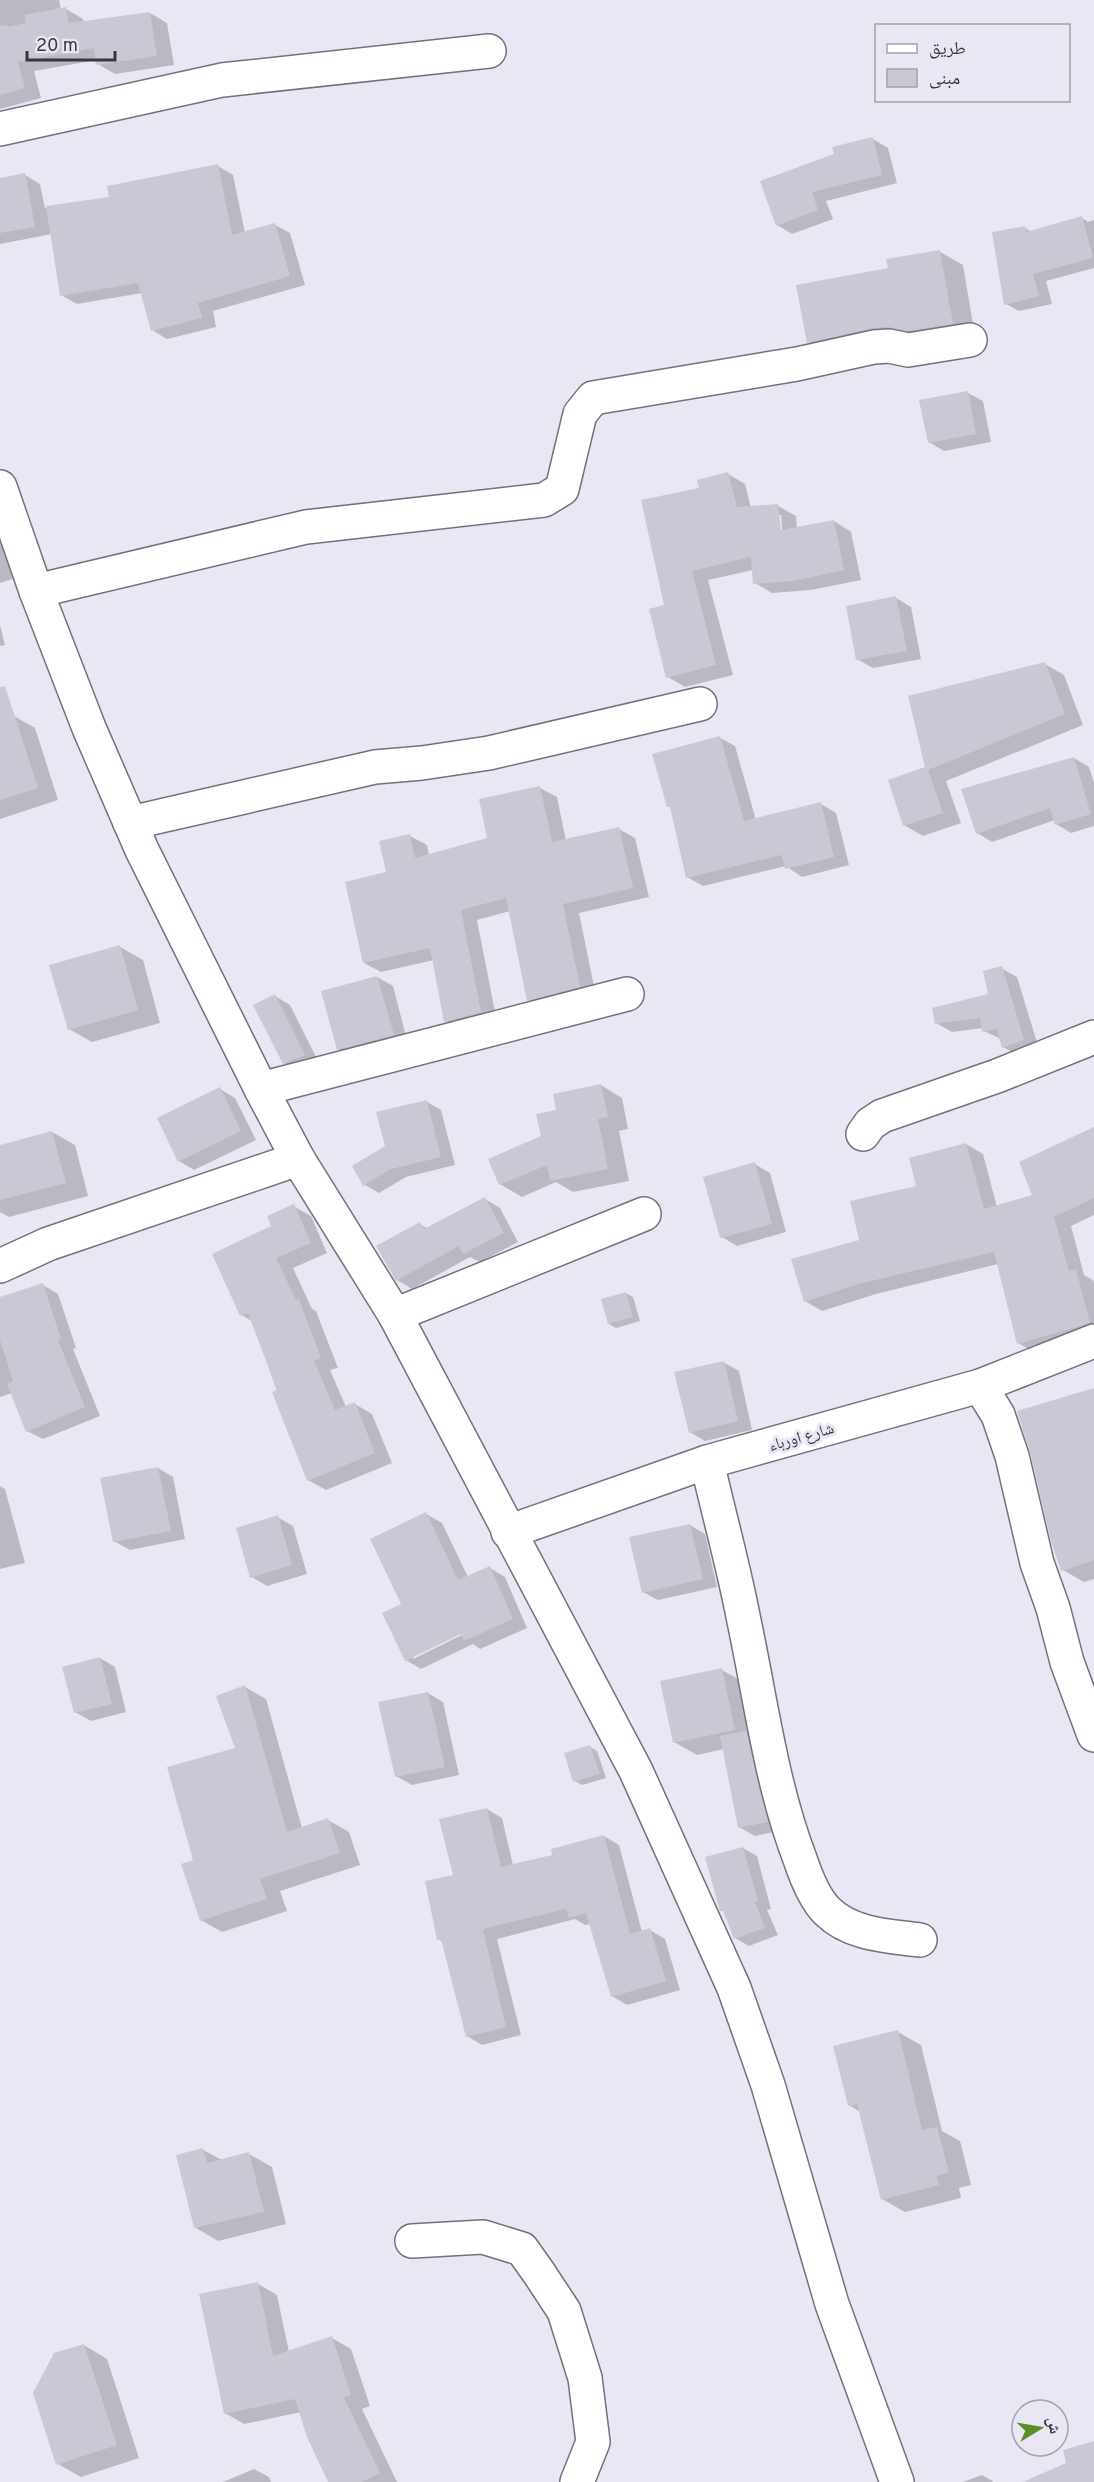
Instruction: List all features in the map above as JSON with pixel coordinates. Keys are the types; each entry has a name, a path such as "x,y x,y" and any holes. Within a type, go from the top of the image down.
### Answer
{"street":[{"path":"0,129 222,80 489,51"},
{"path":"36,591 306,527 544,500 562,489 580,414 593,398 797,364 874,347 889,346 909,350 970,340"},
{"path":"0,487 36,591 89,728 130,823 298,1159 395,1315 636,1771 734,1988 768,2085 831,2304 897,2482"},
{"path":"130,823 375,767 489,753 700,704"},
{"path":"261,1089 627,994"},
{"path":"863,1134 870,1124 882,1116 997,1076 1094,1037"},
{"path":"0,1266 48,1244 298,1159"},
{"path":"395,1315 644,1214"},
{"name":"شارع اورباء","path":"508,1532 706,1462 981,1386 1094,1341"},
{"path":"981,1386 998,1415 1012,1456 1037,1563 1053,1608 1067,1662 1094,1735"},
{"path":"706,1462 744,1619 764,1725 788,1828 808,1881 825,1910 840,1923 876,1934 920,1940"},
{"path":"412,2241 483,2237 522,2249 540,2273 564,2311 585,2378 593,2442 577,2482"}],"building":[{"path":"66,7 69,23 150,12 157,56 96,65 94,48 18,62 25,88 0,95 0,26 8,25 8,27 26,23 24,15"},
{"path":"873,137 882,175 812,192 818,210 776,226 760,181 834,154 832,147"},
{"path":"218,164 232,235 275,223 290,276 198,303 202,318 151,331 138,283 60,296 46,206 109,197 107,186"},
{"path":"25,173 35,227 0,233 0,178"},
{"path":"1082,216 1093,258 1033,274 1039,296 1004,305 992,232 1025,226 1026,232"},
{"path":"940,250 953,324 908,331 888,327 873,328 807,343 796,285 888,268 886,259"},
{"path":"968,391 976,434 928,443 919,400"},
{"path":"728,472 737,507 778,504 781,530 834,520 844,570 793,581 753,584 751,557 692,571 716,665 666,678 649,609 664,605 641,500 699,488 697,480"},
{"path":"896,596 907,651 856,660 846,606"},
{"path":"1045,662 1065,714 928,770 943,813 903,826 888,780 925,767 908,696"},
{"path":"5,686 38,788 0,800 0,687"},
{"path":"720,736 744,821 821,802 834,857 785,869 782,855 686,878 670,807 667,807 652,754"},
{"path":"1074,757 1091,814 1055,825 1050,808 976,834 961,789"},
{"path":"540,786 552,842 619,827 633,888 563,904 580,987 527,1001 506,898 461,910 481,1012 444,1022 430,948 363,963 345,882 386,872 379,841 410,834 415,858 487,838 479,799"},
{"path":"120,945 138,1010 68,1030 49,965"},
{"path":"1002,966 1024,1040 1002,1048 997,1029 982,1032 980,1018 935,1024 932,1008 988,994 983,971"},
{"path":"377,976 394,1035 337,1050 321,991"},
{"path":"275,994 305,1055 283,1064 253,1005"},
{"path":"601,1084 608,1117 598,1119 608,1169 550,1181 547,1165 499,1185 488,1159 541,1136 536,1114 556,1110 553,1094"},
{"path":"220,1087 241,1131 178,1162 157,1118"},
{"path":"427,1100 441,1157 391,1169 363,1186 352,1166 385,1146 376,1112"},
{"path":"1094,1127 1094,1198 1054,1217 1069,1271 1076,1269 1090,1323 1017,1344 994,1252 858,1284 804,1302 791,1259 859,1240 850,1201 916,1186 909,1158 966,1143 984,1209 1032,1195 1019,1162"},
{"path":"52,1131 66,1183 0,1200 0,1145"},
{"path":"755,1162 772,1224 720,1238 703,1177"},
{"path":"485,1197 504,1233 463,1254 459,1246 396,1281 376,1246 420,1222 424,1229"},
{"path":"294,1204 311,1243 276,1258 296,1300 299,1299 321,1358 314,1361 335,1410 355,1402 375,1453 307,1481 272,1392 277,1390 248,1313 240,1316 212,1254 271,1226 267,1216"},
{"path":"43,1283 61,1339 58,1340 85,1407 26,1432 7,1384 13,1381 0,1340 0,1297"},
{"path":"626,1292 633,1317 608,1324 601,1299"},
{"path":"724,1361 738,1421 689,1433 674,1372"},
{"path":"1094,1388 1094,1560 1061,1571 1017,1411"},
{"path":"158,1467 171,1531 113,1542 100,1478"},
{"path":"426,1512 458,1580 490,1566 513,1619 464,1641 461,1634 405,1661 382,1613 401,1604 370,1539"},
{"path":"278,1515 292,1565 250,1578 236,1528"},
{"path":"690,1524 703,1579 642,1593 629,1537"},
{"path":"100,1657 112,1704 74,1713 62,1667"},
{"path":"722,1668 735,1730 673,1743 660,1681"},
{"path":"245,1685 287,1832 328,1818 340,1853 260,1879 267,1899 200,1921 181,1864 193,1860 167,1767 235,1748 216,1696"},
{"path":"428,1692 445,1767 395,1777 378,1702"},
{"path":"746,1731 768,1822 738,1828 720,1736"},
{"path":"590,1745 600,1774 573,1782 564,1753"},
{"path":"487,1808 501,1867 552,1855 551,1849 604,1835 630,1934 650,1928 666,1981 611,1997 586,1913 569,1918 566,1909 490,1927 483,1930 506,2027 466,2037 441,1939 437,1940 425,1881 453,1875 439,1819"},
{"path":"743,1847 758,1901 755,1902 765,1928 734,1939 723,1911 720,1911 705,1857"},
{"path":"898,2030 922,2130 937,2127 949,2172 937,2176 939,2185 881,2200 857,2104 848,2106 833,2046"},
{"path":"203,2148 207,2163 249,2152 264,2212 194,2228 176,2155"},
{"path":"258,2282 273,2356 332,2336 351,2395 344,2398 380,2473 362,2482 328,2482 307,2437 295,2399 224,2414 199,2294"},
{"path":"84,2344 117,2445 56,2465 33,2393 54,2353"},
{"path":"1094,2441 1094,2482 1023,2482 1066,2463 1065,2458 1070,2458 1070,2448"}]}
